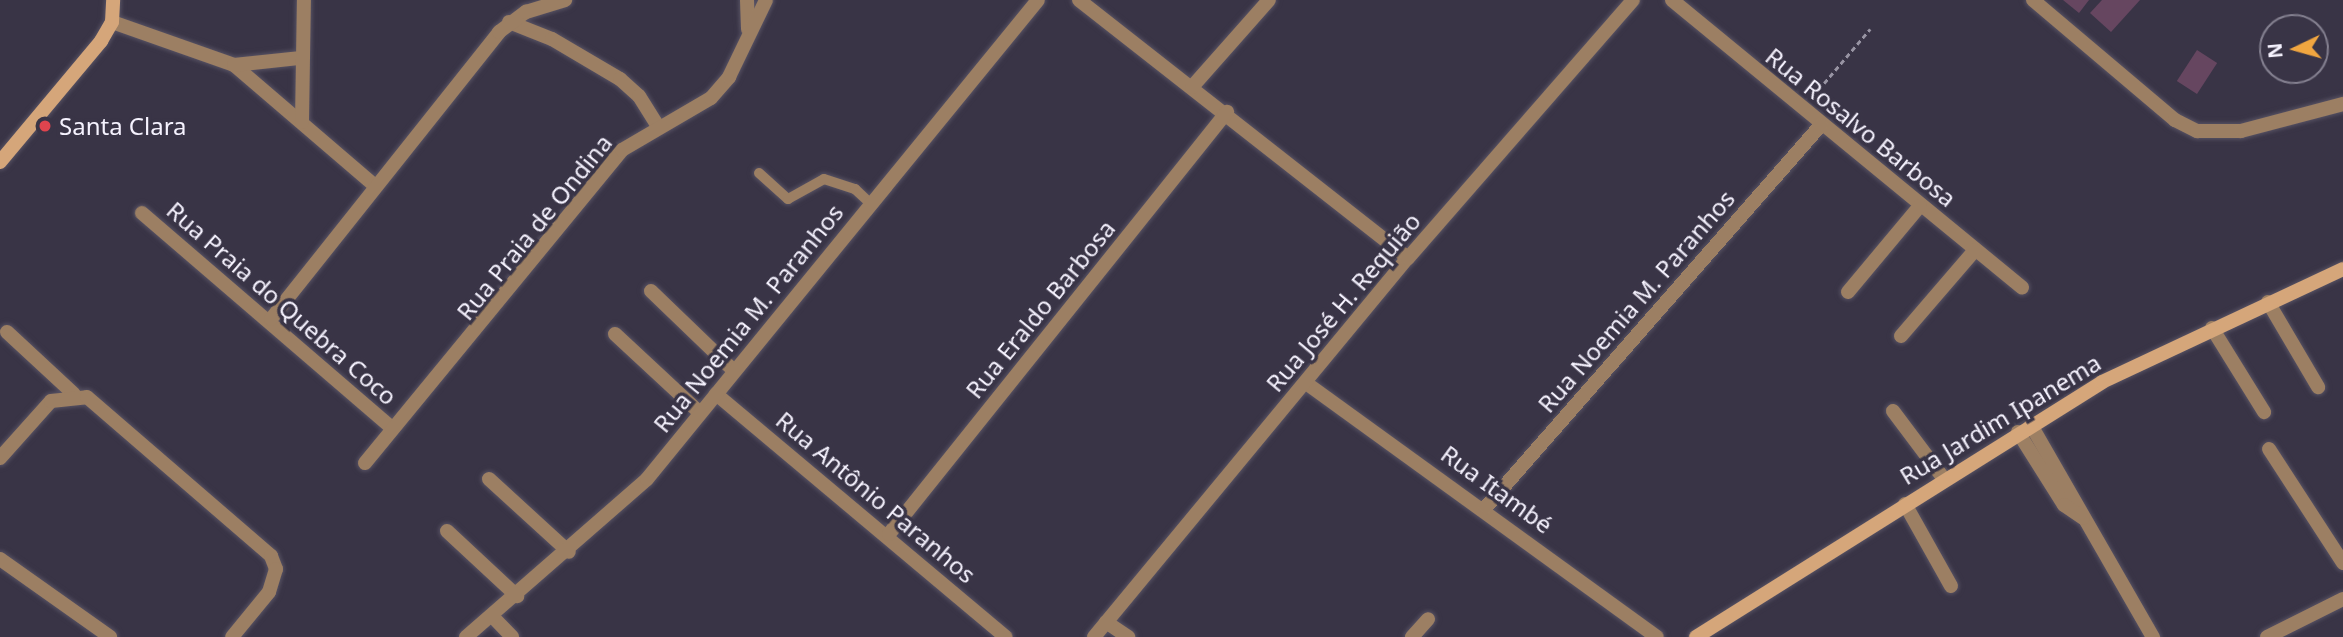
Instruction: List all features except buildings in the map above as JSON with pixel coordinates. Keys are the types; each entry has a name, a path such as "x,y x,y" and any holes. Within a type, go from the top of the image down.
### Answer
{"street":[{"path":"0,162 113,22 113,0"},
{"path":"302,122 299,58 304,0"},
{"path":"271,319 374,185 509,22 565,0"},
{"path":"747,0 748,34"},
{"name":"Rua Praia de Ondina","path":"365,463 622,150 711,98 729,77 766,0"},
{"name":"Rua Noemia M. Paranhos","path":"466,637 569,552 647,479 1038,0"},
{"path":"1079,0 1227,112 1408,258"},
{"path":"1192,87 1269,0"},
{"name":"Rua José H. Requião","path":"1094,637 1408,258 1633,0"},
{"name":"Rua Rosalvo Barbosa","path":"1672,0 1801,110 2022,287"},
{"path":"2033,0 2175,120 2197,131 2241,131 2343,104"},
{"path":"113,22 234,65 374,185"},
{"path":"509,22 552,38 620,79 639,96 658,127"},
{"path":"234,65 299,58"},
{"name":"Rua Eraldo Barbosa","path":"889,534 1227,112"},
{"name":"Rua Noemia M. Paranhos","path":"1486,508 1821,125"},
{"path":"1848,292 1920,205"},
{"name":"Rua Praia do Quebra Coco","path":"142,213 271,319 392,428"},
{"path":"1901,337 1975,250"},
{"name":"Rua Jardim Ipanema","path":"1696,637 2025,428 2212,328 2343,269"},
{"path":"651,291 734,371"},
{"path":"2268,302 2318,387"},
{"path":"2212,328 2263,412"},
{"path":"7,332 74,394 87,397 271,556 276,569 269,592 232,637"},
{"path":"615,334 700,414"},
{"name":"Rua Itambé","path":"1306,383 1486,508 1657,637"},
{"path":"0,458 51,401 74,394"},
{"name":"Rua Antônio Paranhos","path":"716,394 889,534 1006,637"},
{"path":"1893,411 1944,479"},
{"path":"2025,428 2064,505 2083,518 2153,637"},
{"path":"2269,449 2343,563"},
{"path":"489,479 569,552"},
{"path":"1905,504 1951,586"},
{"path":"447,531 517,596"},
{"path":"0,559 110,637"},
{"path":"2267,637 2343,599"},
{"path":"492,616 512,637"},
{"path":"1412,637 1428,619"},
{"path":"1106,622 1128,637"}],"lane":[{"path":"759,173 788,199 824,179 855,189 870,203"}],"path":[{"path":"1801,110 1870,29"}],"place":[{"name":"Santa Clara","path":"45,126"}]}
